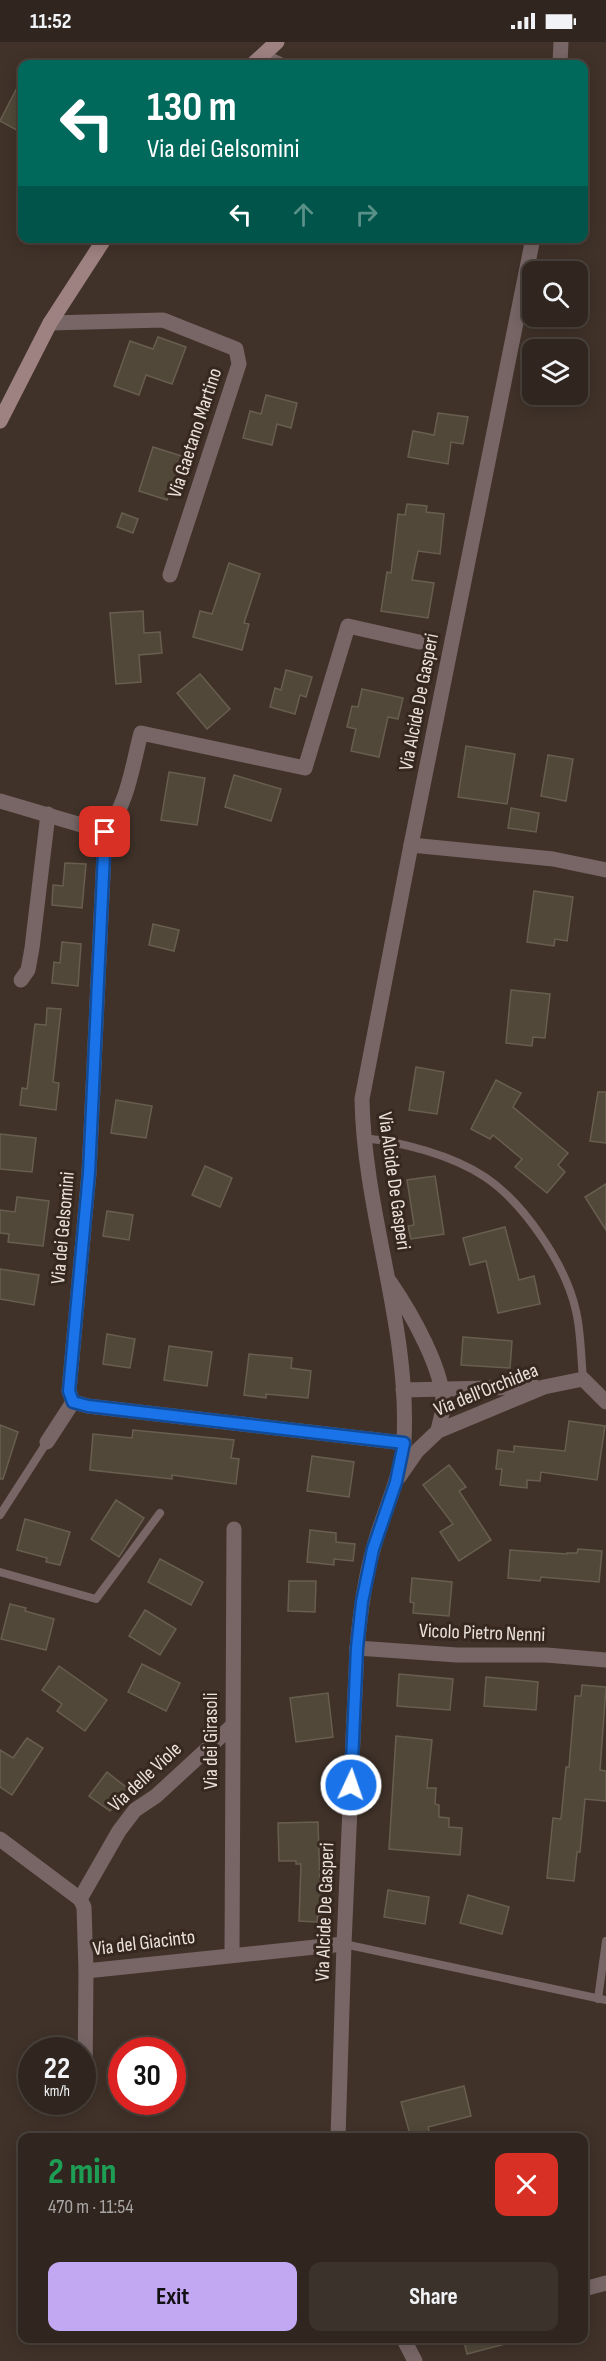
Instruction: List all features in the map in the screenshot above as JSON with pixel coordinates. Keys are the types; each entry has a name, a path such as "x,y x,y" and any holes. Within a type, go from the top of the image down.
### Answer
{"street":[{"path":"257,60 277,42"},
{"path":"560,60 561,42"},
{"path":"0,421 50,323 102,243"},
{"name":"Via Alcide De Gasperi","path":"338,2133 357,1648 362,1602 373,1549 396,1482 404,1443 403,1390 398,1343 363,1138 362,1099 532,243"},
{"name":"Via Gaetano Martino","path":"50,323 163,320 236,349 239,364 170,575"},
{"path":"0,801 105,832 115,820 124,800 141,733 305,768 348,626 418,642"},
{"path":"21,980 28,970 32,948 48,814"},
{"name":"Via dei Gelsomini","path":"73,1402 69,1391 89,1173 105,832"},
{"path":"411,845 553,859 606,870"},
{"path":"387,1277 414,1318 438,1377 443,1407 438,1431"},
{"path":"583,1379 606,1402"},
{"name":"Via dell'Orchidea","path":"396,1482 417,1451 438,1431 544,1387 583,1379"},
{"path":"403,1390 544,1387"},
{"path":"47,1442 73,1402 88,1406 404,1443"},
{"name":"Via dei Girasoli","path":"232,1954 234,1529"},
{"name":"Vicolo Pietro Nenni","path":"357,1648 457,1655 546,1655 606,1660"},
{"name":"Via delle Viole","path":"80,1899 119,1830 135,1810 156,1796 232,1726"},
{"path":"0,1839 80,1899"},
{"name":"Via del Giacinto","path":"80,1899 84,1907 86,1971 344,1944"},
{"path":"85,2037 86,1971"},
{"path":"588,2288 606,2283"},
{"path":"406,2343 415,2361"}],"lane":[{"path":"363,1138 395,1141 452,1161 485,1177 523,1212 565,1273 577,1311 583,1379"},
{"path":"0,1514 47,1442"},
{"path":"0,1572 96,1599 160,1513"},
{"path":"344,1944 602,1999 606,1941"}],"building":[{"path":"18,86 18,131 0,121"},
{"path":"158,337 186,347 172,384 146,375 139,395 114,386 130,341 153,349"},
{"path":"266,395 297,403 291,428 277,424 272,445 243,438 250,411 261,414"},
{"path":"438,413 468,417 463,444 451,442 448,464 408,457 413,431 434,435"},
{"path":"153,447 191,459 183,484 173,481 167,500 139,491"},
{"path":"407,504 427,506 426,512 444,514 440,554 418,551 412,580 434,583 428,618 381,611 387,572 391,573 398,514 405,515"},
{"path":"122,513 138,519 133,533 117,527"},
{"path":"229,563 260,574 244,623 249,624 242,650 193,637 200,611 212,614"},
{"path":"143,611 144,633 160,632 162,653 139,655 141,682 116,684 110,613"},
{"path":"286,670 312,677 306,697 300,695 295,714 270,707 275,688 281,690"},
{"path":"200,674 230,709 207,729 177,693"},
{"path":"362,689 403,698 398,719 388,717 379,757 351,751 356,729 347,727 352,706 358,707"},
{"path":"466,746 515,754 507,804 458,797"},
{"path":"548,755 573,759 566,801 541,796"},
{"path":"169,772 205,778 197,825 161,820"},
{"path":"234,775 281,789 271,821 225,807"},
{"path":"511,808 539,813 536,832 508,828"},
{"path":"65,863 86,864 82,908 52,905 53,885 63,886"},
{"path":"534,891 573,897 567,941 555,939 554,946 527,942"},
{"path":"153,924 179,930 174,951 149,945"},
{"path":"62,942 81,944 78,986 52,983 54,962 60,963"},
{"path":"511,990 550,994 545,1038 533,1037 532,1046 506,1043"},
{"path":"47,1008 61,1009 53,1082 59,1083 56,1110 20,1105 22,1088 27,1089 35,1024 46,1025"},
{"path":"416,1067 444,1072 437,1114 409,1110"},
{"path":"496,1080 521,1093 513,1107 568,1153 558,1165 565,1172 547,1193 515,1167 522,1159 493,1135 490,1139 471,1129"},
{"path":"598,1092 606,1092 606,1143 590,1141"},
{"path":"116,1100 152,1106 146,1138 111,1133"},
{"path":"0,1134 36,1138 32,1172 0,1169"},
{"path":"205,1166 232,1178 220,1207 192,1195"},
{"path":"435,1176 444,1234 411,1239 408,1226 414,1225 407,1180"},
{"path":"606,1184 606,1230 585,1197"},
{"path":"17,1197 49,1201 43,1246 8,1242 9,1234 0,1233 0,1210 15,1212"},
{"path":"107,1211 133,1215 129,1240 103,1236"},
{"path":"505,1227 519,1280 534,1276 540,1304 498,1313 486,1261 470,1265 463,1238"},
{"path":"0,1269 39,1275 34,1305 0,1299"},
{"path":"107,1334 135,1339 130,1368 103,1364"},
{"path":"463,1337 512,1341 510,1368 461,1365"},
{"path":"169,1346 212,1352 207,1386 164,1380"},
{"path":"249,1354 292,1358 291,1368 311,1371 308,1398 266,1394 266,1398 244,1395"},
{"path":"569,1421 605,1426 597,1480 541,1472 540,1481 527,1480 527,1488 500,1485 502,1469 496,1469 498,1450 514,1452 514,1446 565,1451"},
{"path":"0,1425 18,1432 3,1479 0,1479"},
{"path":"133,1430 234,1440 231,1458 239,1459 236,1484 172,1475 172,1479 90,1470 93,1434 132,1438"},
{"path":"312,1456 354,1462 349,1497 307,1491"},
{"path":"449,1465 466,1487 459,1491 491,1540 459,1561 440,1532 453,1524 423,1485"},
{"path":"116,1500 144,1518 119,1557 91,1539"},
{"path":"25,1519 70,1532 60,1565 46,1562 47,1558 17,1550"},
{"path":"310,1530 336,1533 336,1542 355,1544 353,1561 334,1559 334,1565 307,1562"},
{"path":"578,1549 602,1551 599,1582 541,1577 540,1581 508,1578 510,1550 567,1554 577,1553"},
{"path":"160,1559 203,1582 191,1605 148,1582"},
{"path":"412,1578 452,1582 449,1616 413,1613 414,1603 410,1602"},
{"path":"289,1581 316,1581 315,1612 288,1611"},
{"path":"10,1604 54,1619 46,1650 1,1639"},
{"path":"145,1610 176,1629 160,1655 129,1636"},
{"path":"142,1664 180,1683 166,1711 128,1692"},
{"path":"59,1666 107,1700 85,1731 57,1711 62,1704 42,1690"},
{"path":"399,1674 453,1679 450,1710 397,1706"},
{"path":"486,1677 538,1682 536,1710 484,1706"},
{"path":"582,1685 606,1687 600,1770 606,1771 606,1801 585,1799 580,1852 577,1852 574,1881 547,1878 553,1818 561,1819 566,1767 569,1767 575,1696 581,1696"},
{"path":"328,1693 333,1737 296,1742 290,1698"},
{"path":"396,1736 432,1740 427,1788 436,1788 435,1804 439,1805 439,1817 449,1818 449,1827 462,1828 460,1855 389,1849"},
{"path":"27,1738 43,1748 12,1795 0,1787 0,1750 13,1758"},
{"path":"107,1772 127,1788 110,1811 89,1796"},
{"path":"318,1822 320,1886 328,1886 327,1916 318,1915 317,1922 299,1921 301,1864 296,1864 296,1861 279,1861 278,1823"},
{"path":"388,1890 429,1897 425,1924 384,1917"},
{"path":"468,1895 509,1907 502,1934 460,1923"},
{"path":"464,2086 471,2116 428,2127 430,2133 410,2133 401,2102"},
{"path":"464,2343 509,2343 467,2354"}],"route":[{"path":"105,832 89,1173 69,1391 73,1402 88,1406 404,1443 396,1482 373,1549 362,1602 357,1648 351,1785"}]}
